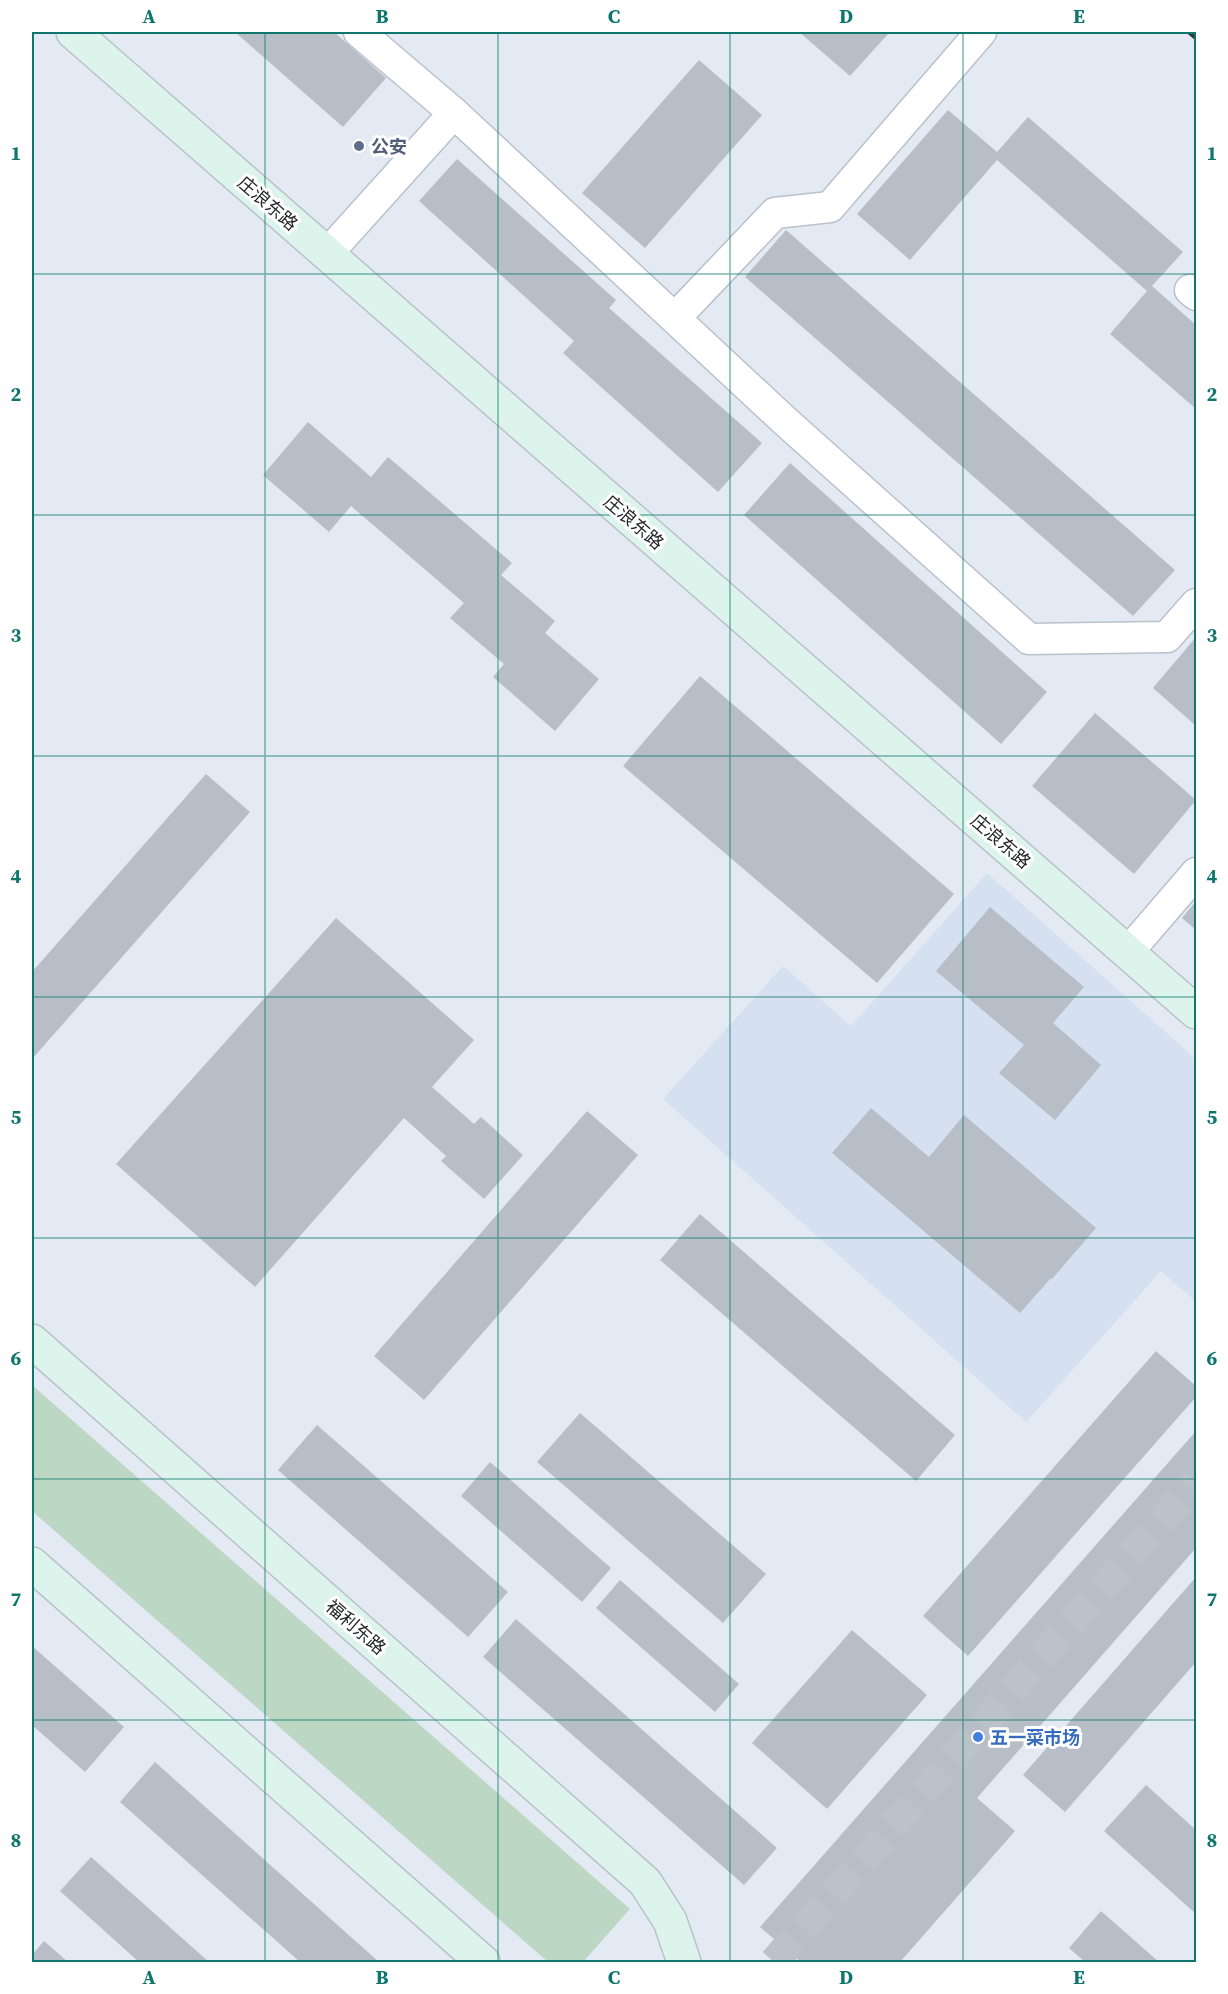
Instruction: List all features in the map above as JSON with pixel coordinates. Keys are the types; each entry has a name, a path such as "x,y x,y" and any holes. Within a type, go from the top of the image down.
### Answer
{"main road":[{"name":"庄浪东路","path":"73,32 1197,1012"},
{"name":"福利东路","path":"32,1341 645,1882 670,1921 684,1962"},
{"path":"32,1564 483,1962"},
{"name":"福利东路","path":"670,1921 673,1946 670,1962"}],"street":[{"path":"359,32 454,113 785,421 1029,639 1167,637 1197,604"},
{"path":"675,318 775,213 830,207 981,32"},
{"path":"327,254 454,113"},
{"path":"1128,952 1197,873"}],"shaded area":[{"path":"987,873 1196,1059 1196,1302 1161,1271 1026,1422 663,1099 783,966 851,1026"}],"green space":[{"path":"32,1385 630,1909 583,1962 548,1962 32,1511"}],"building":[{"path":"235,32 334,32 386,78 343,127"},
{"path":"799,32 886,32 888,34 850,76"},
{"path":"699,60 762,115 645,248 582,193"},
{"path":"948,110 997,152 1028,117 1183,252 1152,286 1196,325 1196,409 1110,334 1147,291 997,160 910,260 857,214"},
{"path":"457,159 616,300 609,308 762,443 718,492 563,353 574,341 419,201"},
{"path":"786,230 1175,570 1133,616 745,277"},
{"path":"308,422 371,477 388,457 512,563 501,575 555,621 545,633 599,679 555,731 493,677 504,664 450,618 464,603 351,506 329,532 263,475"},
{"path":"790,463 1047,692 1001,744 744,515"},
{"path":"1196,637 1196,726 1153,688"},
{"path":"700,676 954,894 877,983 623,766"},
{"path":"1095,713 1196,800 1134,874 1032,786"},
{"path":"206,774 250,812 32,1059 32,972"},
{"path":"1196,901 1196,930 1182,918"},
{"path":"990,907 1084,987 1053,1023 1101,1065 1055,1120 999,1073 1024,1045 936,971"},
{"path":"336,918 474,1040 432,1087 474,1124 481,1117 523,1155 484,1199 441,1161 446,1156 404,1118 255,1287 116,1164"},
{"path":"871,1108 929,1157 964,1115 1096,1228 1020,1313 832,1153"},
{"path":"587,1111 638,1155 424,1400 374,1356"},
{"path":"700,1214 955,1435 916,1481 660,1260"},
{"path":"1156,1351 1196,1386 1196,1397 968,1656 923,1616"},
{"path":"580,1413 766,1574 723,1623 537,1462"},
{"path":"317,1425 508,1592 468,1637 278,1470"},
{"name":"五一菜市场","path":"1196,1431 1196,1548 977,1798 1015,1831 900,1962 801,1962 760,1927"},
{"path":"490,1462 611,1568 582,1602 461,1496"},
{"path":"1196,1577 1196,1662 1065,1812 1023,1775"},
{"path":"620,1580 739,1684 715,1712 596,1608"},
{"path":"516,1619 777,1848 744,1885 483,1657"},
{"path":"852,1630 927,1695 827,1809 752,1743"},
{"path":"32,1646 124,1727 85,1772 32,1725"},
{"path":"155,1762 379,1962 300,1962 120,1802"},
{"path":"1146,1785 1196,1830 1196,1914 1104,1831"},
{"path":"91,1857 209,1962 139,1962 60,1891"},
{"path":"1101,1911 1159,1962 1085,1962 1069,1948"},
{"path":"44,1941 68,1962 32,1962 32,1955"}],"tunnel":[{"path":"774,1962 1196,1481"}],"railway":[{"path":"1189,32 1196,38"}],"place":[{"name":"公安","path":"359,146"},
{"name":"五一菜市场","path":"978,1737"}]}
